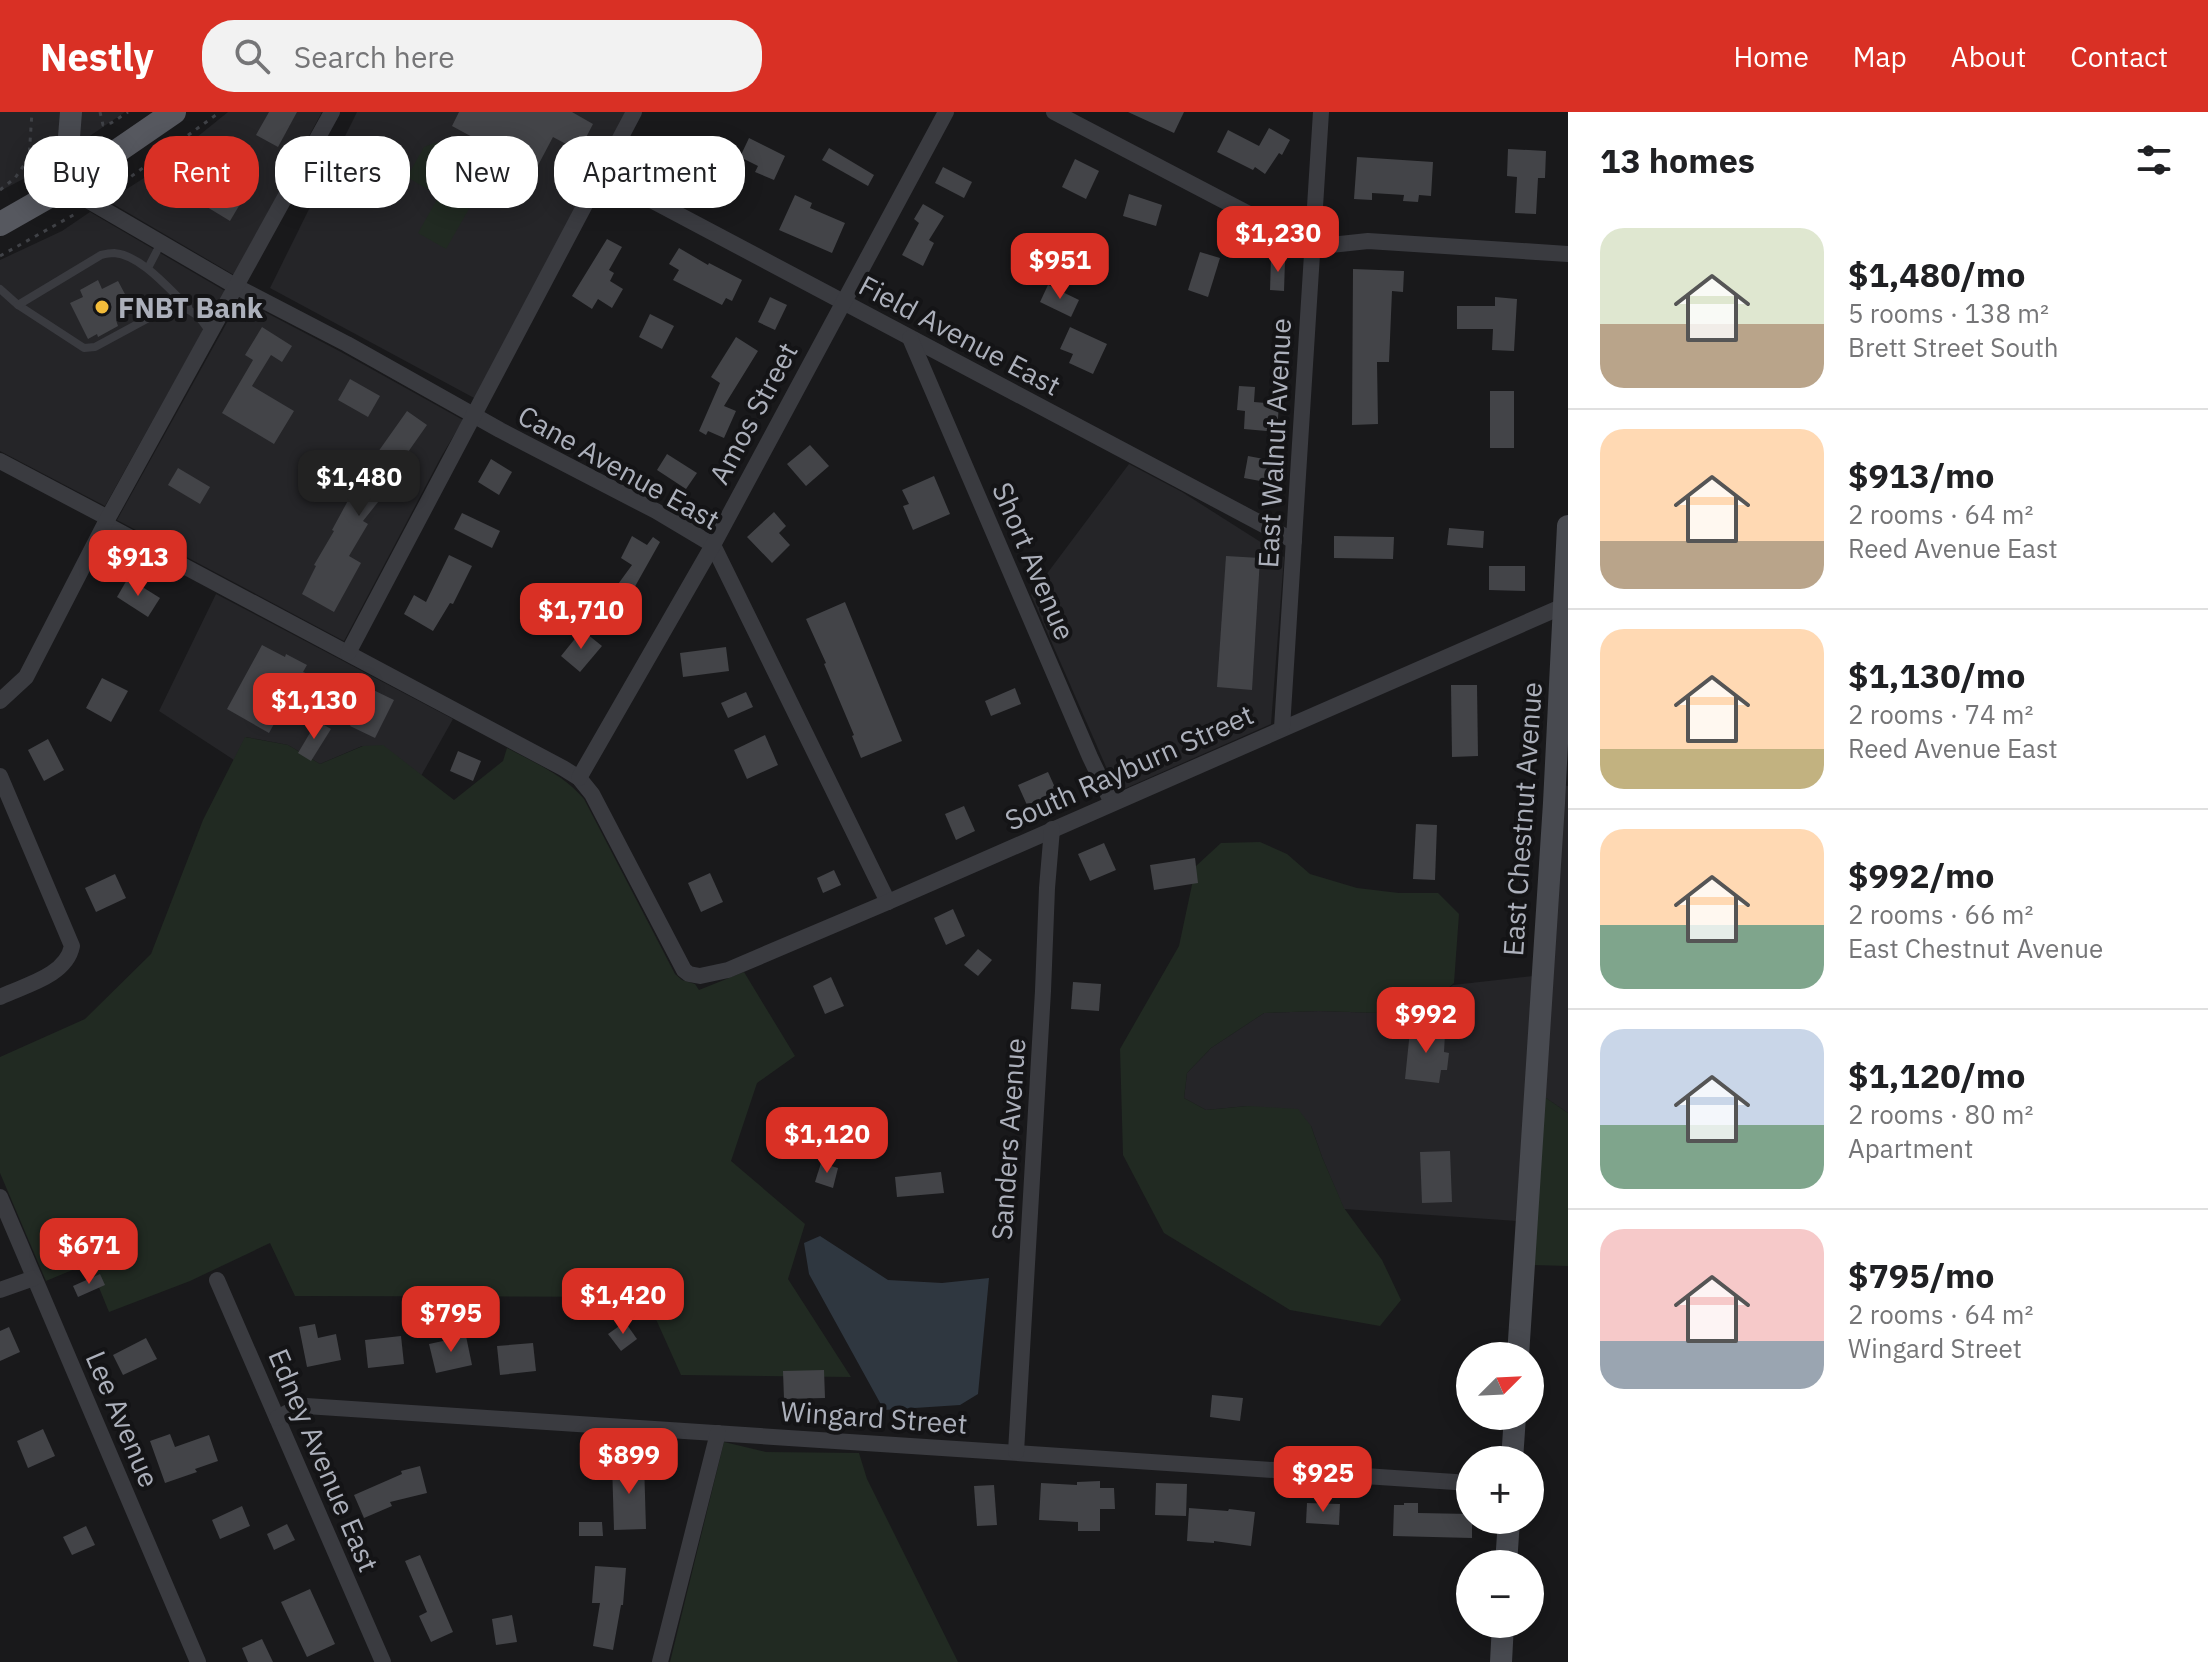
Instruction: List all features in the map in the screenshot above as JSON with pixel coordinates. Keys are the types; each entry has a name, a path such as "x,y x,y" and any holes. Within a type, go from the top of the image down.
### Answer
{"main road":[{"path":"128,144 174,112"},
{"path":"0,224 28,208"}],"street":[{"path":"69,136 71,112"},
{"path":"0,701 26,677 106,521 332,112"},
{"path":"622,136 634,112"},
{"name":"Amos Street","path":"579,778 713,545 946,112"},
{"path":"1054,112 1312,247 1368,241 1568,254"},
{"name":"East Walnut Avenue","path":"1282,728 1321,112"},
{"name":"Cane Avenue East","path":"100,208 237,287 656,511 713,545 888,902"},
{"path":"348,653 584,208"},
{"name":"Field Avenue East","path":"666,208 1294,541"},
{"name":"Short Avenue","path":"910,338 1112,803"},
{"path":"0,461 579,778"},
{"name":"East Chestnut Avenue","path":"1519,1342 1566,605 1568,526"},
{"name":"South Rayburn Street","path":"579,778 592,794 684,970 689,974 710,975 888,902 1566,605"},
{"path":"0,776 72,946 66,962 53,973 0,997"},
{"name":"Sanders Avenue","path":"1016,1452 1052,829"},
{"name":"Lee Avenue","path":"0,1197 198,1662"},
{"path":"0,1290 34,1278"},
{"name":"Edney Avenue East","path":"217,1280 383,1662"},
{"name":"Wingard Street","path":"277,1418 306,1406 1456,1482"},
{"path":"660,1662 718,1433"},
{"path":"1501,1662 1502,1638"}],"lane":[{"path":"148,268 161,243"},
{"path":"18,305 101,255 115,253 148,268 203,321 211,334"},
{"path":"0,289 18,305 84,348 95,347 169,307 178,306 192,311"}],"path":[{"path":"0,190 15,178 29,158 32,112"},
{"path":"100,112 103,125 128,112"},
{"path":"128,179 220,112"},
{"path":"0,256 86,208"}],"shaded area":[{"path":"0,112 62,112 60,136 24,136 24,179 0,191"},
{"path":"81,112 125,112 90,136 79,136"},
{"path":"228,112 322,112 309,136 275,136 275,199 234,275 120,208 128,208 128,188 144,178 144,208 259,208 259,136 198,136"},
{"path":"357,112 629,112 616,136 554,136 554,208 578,208 476,399 270,288 310,208 410,208 410,136 345,136"},
{"path":"424,147 426,188 410,179 410,172"},
{"path":"432,208 469,208 446,249 418,233"},
{"path":"90,212 225,291 105,506 0,451 0,260 62,231"},
{"path":"240,299 463,420 344,641 117,520"},
{"path":"1129,464 1182,492 1284,557 1271,724 1117,792 1031,595"},
{"path":"216,594 453,719 421,776 408,766 362,746 320,764 288,745 246,737 234,760 159,711"},
{"path":"245,737 288,745 320,764 363,746 383,745 454,800 503,761 507,748 548,770 584,799 675,974 695,984 699,990 744,972 795,1056 757,1083 731,1161 805,1224 788,1279 851,1377 681,1375 646,1297 295,1296 270,1243 190,1281 109,1312 89,1263 46,1281 0,1173 0,1057 85,1019 151,954 203,820"},
{"path":"1564,785 1568,786 1568,1113 1543,1096"},
{"path":"1260,842 1287,854 1310,874 1357,888 1399,893 1438,893 1459,914 1454,983 1432,1002 1380,1013 1264,1013 1211,1048 1187,1073 1184,1098 1206,1110 1248,1106 1298,1109 1311,1126 1344,1208 1382,1260 1401,1300 1380,1326 1290,1310 1164,1233 1123,1155 1120,1049 1179,946 1196,866 1221,843"},
{"path":"1533,976 1517,1221 1344,1209 1311,1126 1248,1106 1206,1110 1184,1098 1187,1073 1211,1048 1264,1013 1380,1013 1432,1002 1453,985"},
{"path":"1543,1096 1568,1113 1568,1266 1533,1265"},
{"path":"820,1236 888,1280 942,1283 989,1278 978,1394 960,1405 884,1410 809,1274 804,1243"},
{"path":"724,1442 766,1452 859,1453 867,1479 958,1662 670,1662"}],"building":[{"path":"269,112 297,112 284,136 275,136 275,145 256,135"},
{"path":"459,112 572,112 593,124 587,136 554,136 538,165 538,136 470,136 452,126"},
{"path":"1128,112 1184,112 1174,133"},
{"path":"1269,128 1290,140 1282,155 1279,153 1265,174 1217,152 1228,130 1259,146"},
{"path":"749,138 785,156 774,180 755,172 758,166 745,160"},
{"path":"829,148 874,175 868,186 822,160"},
{"path":"1508,149 1546,151 1545,178 1538,178 1536,214 1515,213 1517,177 1507,176"},
{"path":"1357,157 1433,162 1431,196 1419,195 1418,202 1403,201 1404,195 1372,193 1372,200 1354,199"},
{"path":"1075,159 1099,171 1086,199 1062,187"},
{"path":"943,167 972,182 964,198 935,183"},
{"path":"1129,194 1162,205 1156,226 1123,216"},
{"path":"795,195 812,203 810,208 845,223 832,253 779,230"},
{"path":"923,204 944,216 929,240 934,243 923,266 902,255 919,223 914,219"},
{"path":"209,208 238,208 230,221"},
{"path":"607,239 622,247 609,270 614,273 610,281 623,289 612,308 598,299 592,309 572,296"},
{"path":"679,248 742,280 732,301 726,298 722,305 673,280 679,270 669,264"},
{"path":"1200,252 1220,258 1208,297 1188,290"},
{"path":"1271,258 1285,259 1284,291 1270,290"},
{"path":"1353,269 1404,271 1403,292 1392,291 1389,362 1377,362 1378,424 1352,425"},
{"name":"FNBT Bank","path":"98,280 102,289 118,281 134,311 116,320 118,326 88,339 70,303 83,297 80,290"},
{"path":"1048,285 1079,300 1071,317 1040,302"},
{"path":"770,297 787,305 775,330 758,322"},
{"path":"1495,297 1517,299 1514,351 1492,350 1493,329 1457,329 1457,306 1495,306"},
{"path":"650,314 674,326 662,349 639,337"},
{"path":"262,327 292,346 282,362 271,355 252,386 294,411 274,444 222,413 253,360 245,355"},
{"path":"1070,327 1107,344 1093,374 1069,363 1073,354 1060,349"},
{"path":"736,337 758,351 724,406 736,411 724,438 708,431 706,435 699,431 720,383 711,377"},
{"path":"350,379 380,396 368,417 338,400"},
{"path":"1239,386 1255,387 1254,402 1279,404 1277,432 1244,429 1245,411 1237,410"},
{"path":"1490,391 1514,391 1514,448 1490,448"},
{"path":"407,411 427,425 382,489 386,492 363,521 368,524 349,556 361,563 334,612 302,594 351,495"},
{"path":"810,445 829,466 806,486 787,464"},
{"path":"667,454 697,473 686,489 657,470"},
{"path":"1248,456 1275,461 1271,483 1244,478"},
{"path":"491,459 512,472 499,495 478,482"},
{"path":"178,468 210,487 200,504 168,485"},
{"path":"934,476 950,514 913,530 903,506 909,504 902,490"},
{"path":"774,512 786,526 779,533 790,545 772,563 747,537"},
{"path":"462,513 500,531 492,548 454,529"},
{"path":"1449,528 1484,531 1483,548 1447,545"},
{"path":"632,536 647,545 653,537 660,542 633,590 640,594 624,616 605,602 632,565 621,558"},
{"path":"1334,536 1394,537 1393,559 1334,558"},
{"path":"449,555 472,566 453,604 450,603 433,631 404,614 414,595 426,602"},
{"path":"1226,556 1260,558 1252,690 1217,687"},
{"path":"1489,566 1525,566 1525,591 1489,590"},
{"path":"128,578 160,598 148,617 117,597"},
{"path":"845,602 902,741 861,758 826,663 806,619"},
{"path":"582,630 602,646 580,672 561,656"},
{"path":"262,645 307,665 303,672 324,681 305,725 280,713 269,733 227,709"},
{"path":"726,647 729,671 683,677 680,653"},
{"path":"102,678 128,691 111,722 86,708"},
{"path":"363,685 394,700 375,738 350,726 362,702 356,699"},
{"path":"1451,685 1477,685 1478,756 1452,757"},
{"path":"1015,688 1021,704 991,716 985,701"},
{"path":"746,692 753,707 728,718 721,703"},
{"path":"317,721 331,729 311,761 298,753"},
{"path":"765,735 778,765 747,779 734,750"},
{"path":"48,739 64,770 44,781 28,750"},
{"path":"458,751 481,761 473,781 450,771"},
{"path":"1048,772 1057,792 1027,805 1018,785"},
{"path":"964,806 975,831 956,840 945,814"},
{"path":"1416,824 1437,825 1435,880 1413,879"},
{"path":"1104,843 1116,870 1090,881 1078,854"},
{"path":"1195,858 1198,883 1154,890 1150,865"},
{"path":"834,870 841,885 823,893 817,878"},
{"path":"710,873 723,902 701,912 688,883"},
{"path":"115,874 126,898 96,912 85,888"},
{"path":"953,909 965,936 946,945 934,918"},
{"path":"978,949 992,960 978,976 964,965"},
{"path":"831,977 844,1006 825,1014 813,986"},
{"path":"1073,982 1101,984 1099,1011 1071,1009"},
{"path":"1411,1021 1425,1023 1424,1032 1445,1034 1444,1052 1449,1053 1447,1070 1441,1070 1439,1083 1405,1079"},
{"path":"1450,1151 1452,1202 1422,1203 1420,1152"},
{"path":"821,1163 838,1168 833,1188 815,1182"},
{"path":"941,1172 944,1193 897,1197 895,1177"},
{"path":"100,1274 105,1285 78,1297 73,1286"},
{"path":"625,1322 637,1339 621,1351 608,1334"},
{"path":"315,1324 318,1338 336,1334 341,1360 307,1367 299,1327"},
{"path":"9,1327 20,1352 0,1361 0,1331"},
{"path":"401,1336 404,1364 368,1368 365,1340"},
{"path":"466,1336 472,1365 436,1373 429,1344"},
{"path":"146,1338 157,1359 123,1375 113,1355"},
{"path":"533,1343 536,1371 500,1375 497,1346"},
{"path":"824,1370 825,1398 784,1399 783,1371"},
{"path":"1212,1395 1243,1398 1240,1421 1210,1417"},
{"path":"43,1429 55,1456 28,1468 17,1441"},
{"path":"170,1434 175,1447 209,1435 218,1461 165,1483 150,1441"},
{"path":"644,1462 646,1529 614,1530 612,1463"},
{"path":"420,1466 427,1493 390,1502 392,1506 364,1518 354,1495 402,1474 401,1471"},
{"path":"1100,1481 1100,1488 1114,1488 1115,1509 1100,1509 1100,1531 1078,1531 1078,1522 1039,1520 1041,1483 1077,1485 1077,1482"},
{"path":"1156,1483 1187,1484 1186,1516 1155,1515"},
{"path":"994,1485 997,1525 977,1526 974,1486"},
{"path":"1307,1503 1340,1504 1339,1525 1306,1523"},
{"path":"1418,1503 1418,1513 1456,1514 1456,1534 1472,1534 1472,1538 1393,1536 1394,1505"},
{"path":"242,1506 250,1526 220,1539 212,1520"},
{"path":"1189,1508 1255,1512 1251,1546 1187,1541"},
{"path":"579,1522 602,1522 603,1536 579,1536"},
{"path":"287,1524 295,1540 274,1550 267,1534"},
{"path":"86,1526 95,1545 72,1555 63,1537"},
{"path":"420,1555 453,1632 431,1642 419,1616 427,1612 405,1561"},
{"path":"595,1566 626,1568 623,1605 613,1650 593,1646 600,1603 592,1603"},
{"path":"310,1589 335,1644 307,1657 281,1602"},
{"path":"512,1615 517,1642 496,1645 492,1619"},
{"path":"262,1639 273,1662 248,1662 242,1648"}],"place":[{"name":"FNBT Bank","path":"102,307"}]}
